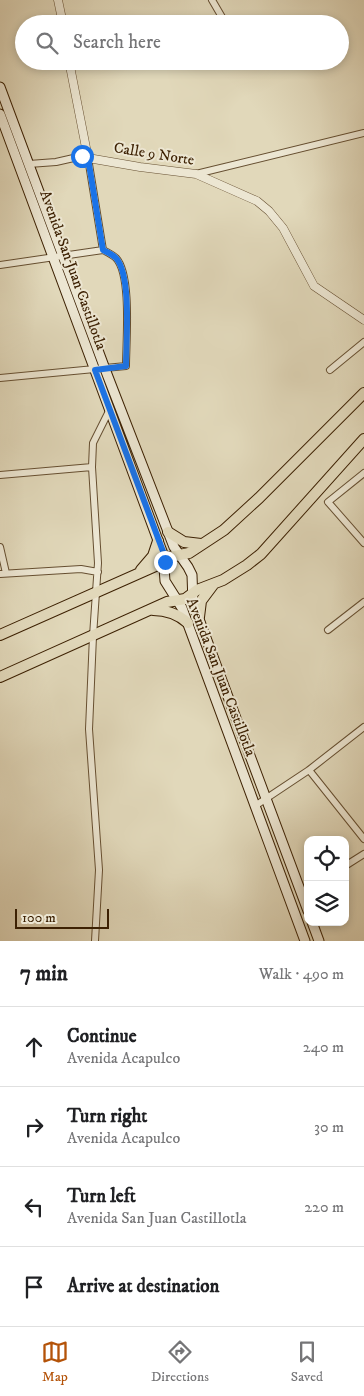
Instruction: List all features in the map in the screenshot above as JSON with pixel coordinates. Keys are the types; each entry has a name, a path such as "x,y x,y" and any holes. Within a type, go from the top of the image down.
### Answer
{"highway":[{"path":"0,635 165,562 170,557 189,553 224,530 242,515 364,394"},
{"path":"0,677 177,599 185,599 199,589 213,584 247,565 261,554 364,439"},
{"path":"168,532 184,542 202,544"},
{"path":"130,577 150,561 158,541"},
{"path":"199,618 201,601 213,584"},
{"path":"150,611 170,612 188,623"}],"main road":[{"name":"Avenida San Juan Castillotla","path":"0,87 29,164 95,370 158,541 165,562 165,581 177,599 188,623 305,941"},
{"name":"Avenida San Juan Castillotla","path":"0,114 105,369 168,532 178,556 190,571 193,580 193,603 266,797 304,892"},
{"path":"313,926 319,941"}],"street":[{"path":"58,0 61,15"},
{"path":"212,0 221,15"},
{"path":"72,70 103,250"},
{"path":"196,174 364,133"},
{"path":"29,164 56,162 78,156 88,158"},
{"name":"Calle 9 Norte","path":"88,158 196,174 243,194 269,211 290,239 314,286 364,320"},
{"path":"0,265 103,250 116,258 122,269 127,287 126,366 0,378"},
{"path":"330,370 364,342"},
{"path":"95,941 99,870 89,729 98,572 92,467 93,443 110,409"},
{"path":"0,475 92,467"},
{"path":"364,473 328,502 364,543"},
{"path":"0,547 3,574 81,569 98,572"},
{"path":"328,630 364,602"},
{"path":"255,806 309,770 364,727"},
{"path":"309,770 364,840"},
{"path":"349,863 364,854"}],"route":[{"path":"82,156 88,158 103,250 116,258 122,269 127,287 126,366 95,370 164,554 165,562"}]}
